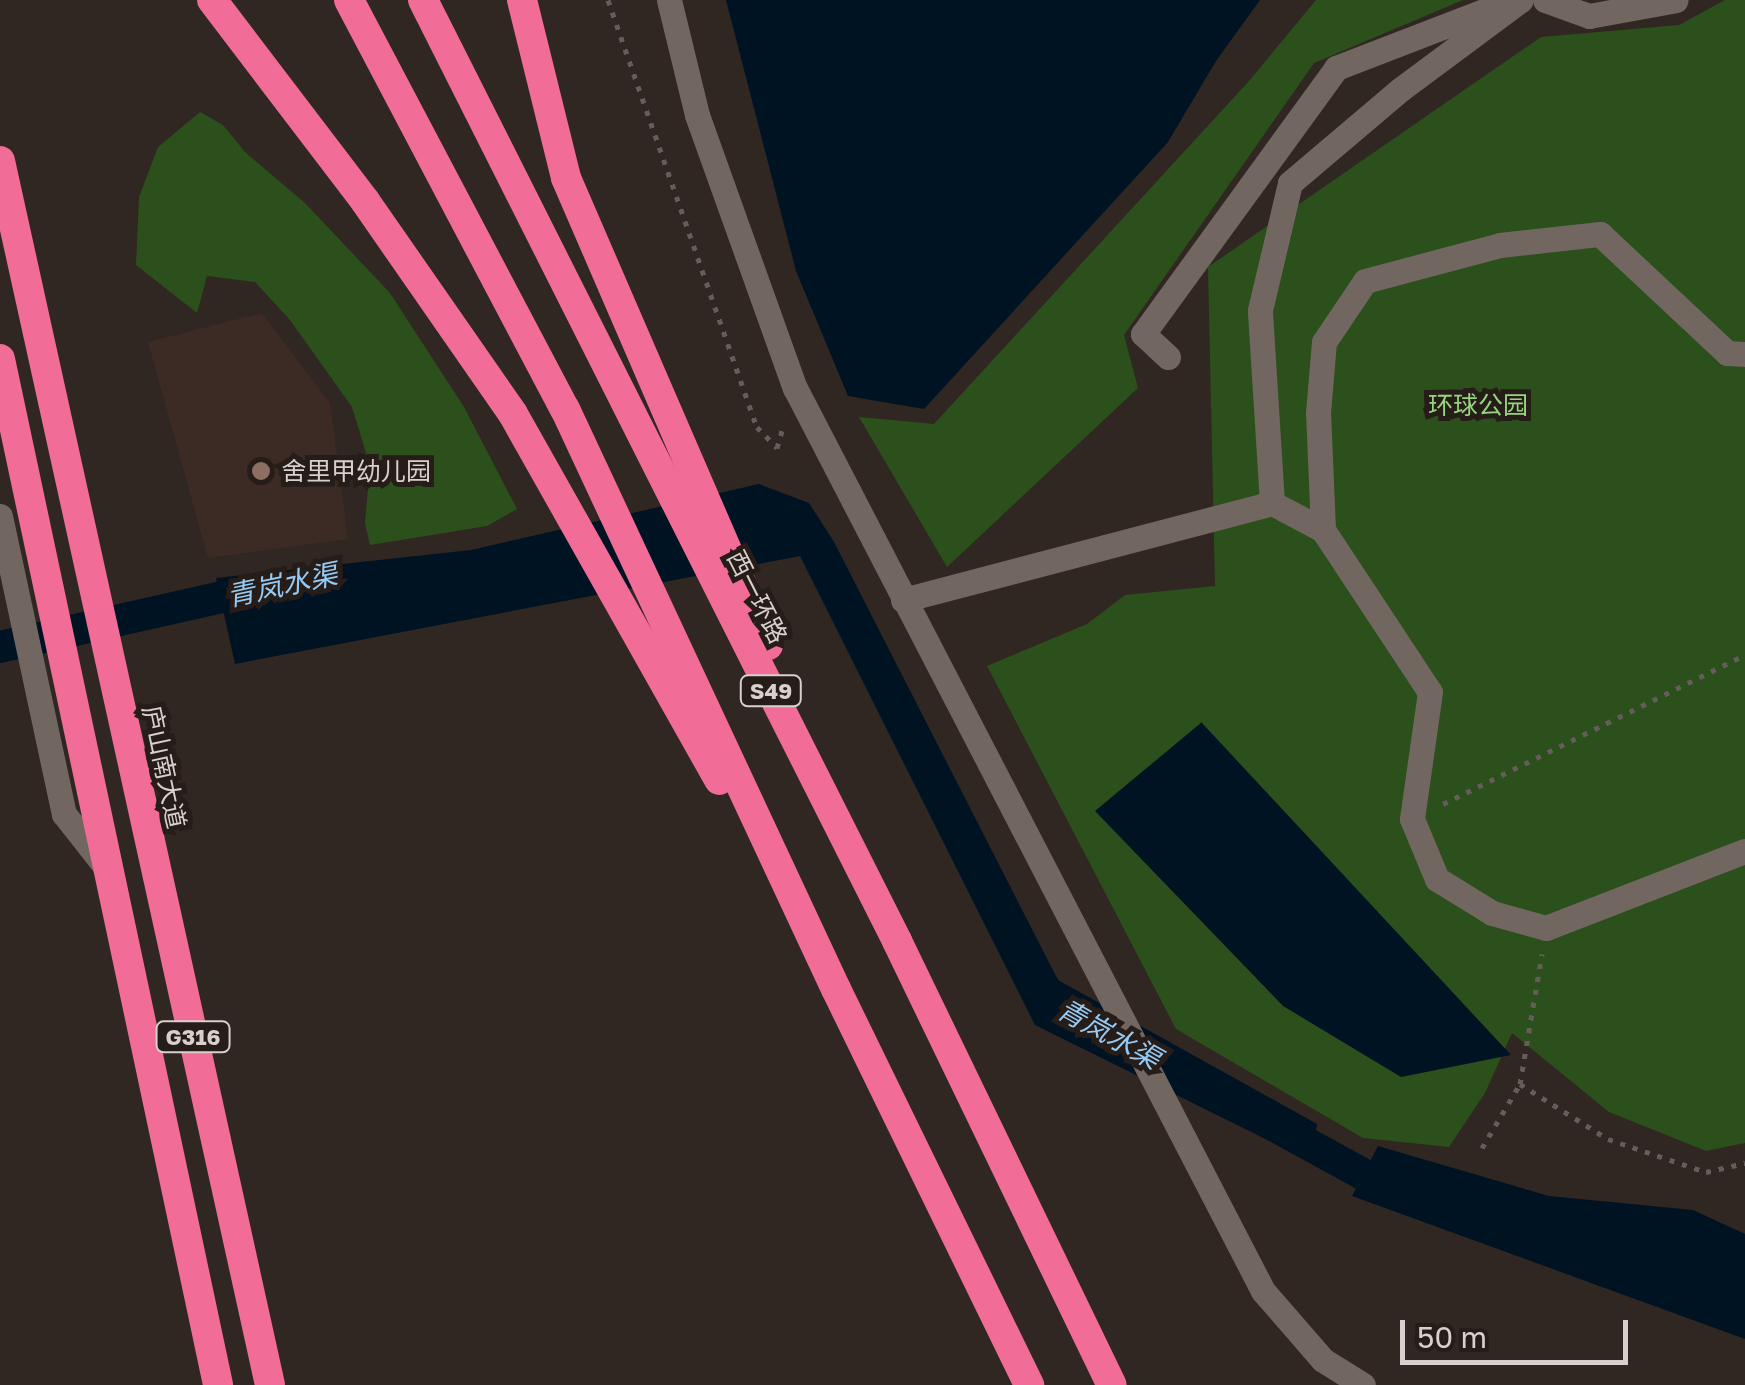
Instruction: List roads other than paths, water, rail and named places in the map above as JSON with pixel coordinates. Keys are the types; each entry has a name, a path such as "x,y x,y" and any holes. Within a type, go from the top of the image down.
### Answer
{"highway":[{"path":"212,0 365,201 512,414 836,989"},
{"name":"S49","path":"349,0 565,410 1021,1379"},
{"name":"西一环路","path":"422,0 897,941 1112,1385"},
{"path":"522,0 566,178 897,941"},
{"name":"庐山南大道","path":"0,161 270,1385"},
{"name":"G316","path":"0,358 53,593 218,1385"},
{"path":"1027,1215 1136,1385"}],"street":[{"path":"669,0 698,116 795,388 913,598 1263,1292 1323,1360 1363,1385"},
{"path":"1168,356 1143,334 1336,68 1517,0"},
{"path":"1272,503 1260,310 1290,183 1401,89 1517,0"},
{"path":"1545,0 1590,16 1676,0"},
{"path":"1323,530 1318,413 1324,342 1365,281 1500,245 1600,234 1727,353 1745,354"},
{"path":"913,598 1272,503 1323,530 1430,692 1412,819 1438,879 1492,913 1546,928 1745,851"},
{"path":"0,516 64,814 112,875"}],"water":[{"path":"726,0 1260,0 1216,61 1168,142 924,409 848,396 796,271"},
{"path":"759,484 809,503 834,542 1058,980 1317,1124 1310,1161 1035,1025 800,556 235,664 216,578 471,550"},
{"path":"1202,722 1511,1055 1401,1077 1283,1006 1095,811"},
{"path":"1378,1146 1549,1196 1693,1210 1745,1234 1745,1339 1352,1196"}],"waterway":[{"name":"青岚水渠","path":"0,647 261,588"},
{"name":"青岚水渠","path":"1275,1126 1403,1196"}],"place":[{"name":"舍里甲幼儿园","path":"261,471"}],"park label":[{"name":"环球公园","path":"1478,405"}]}
